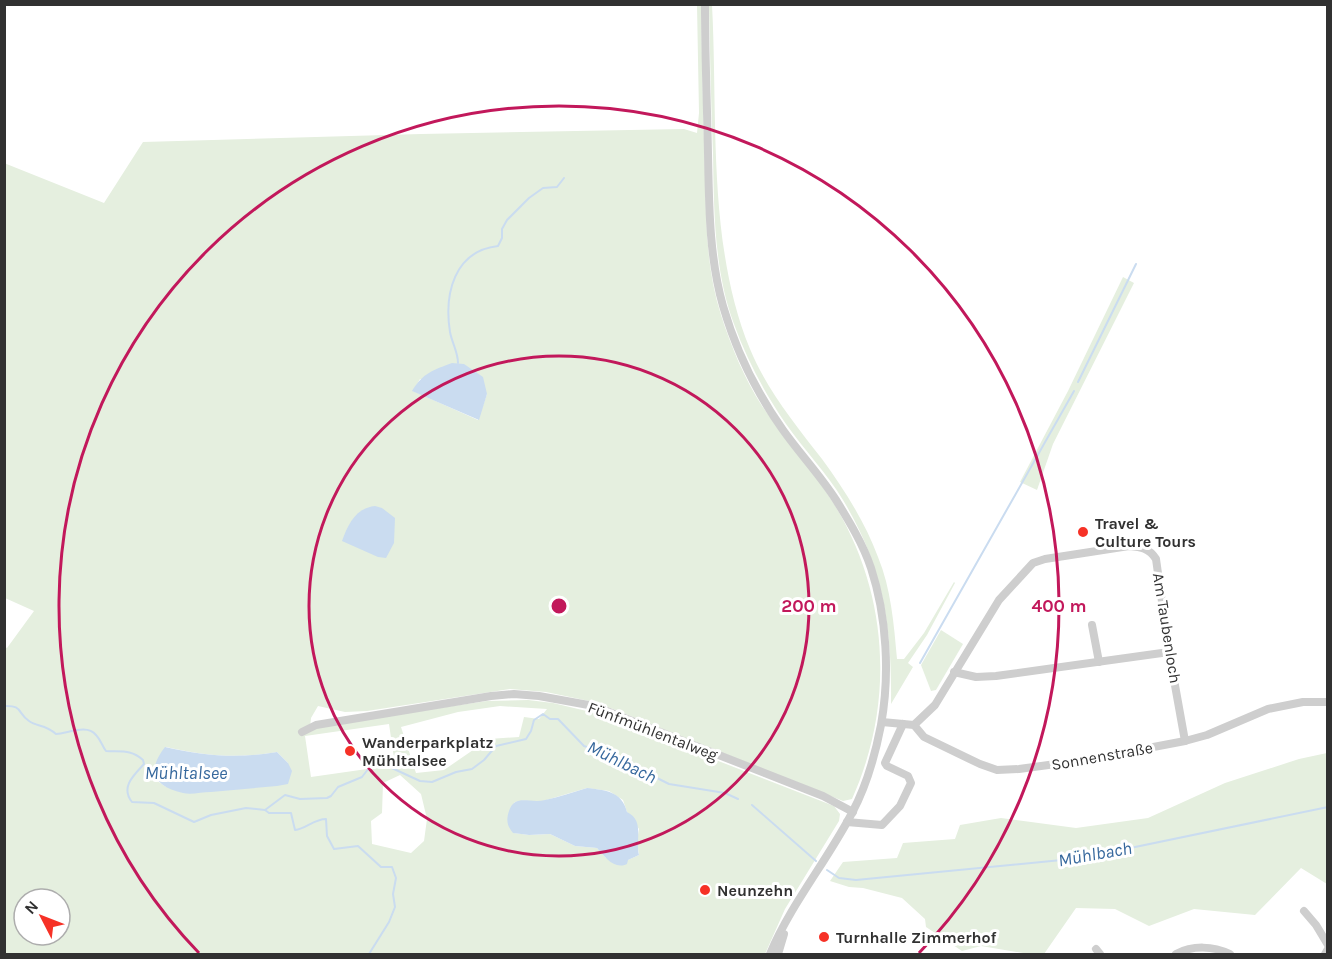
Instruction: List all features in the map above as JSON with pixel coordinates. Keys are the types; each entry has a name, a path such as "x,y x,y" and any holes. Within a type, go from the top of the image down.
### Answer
{"street":[{"path":"705,4 711,224 713,255 723,305 739,354 759,393 835,498 854,531 871,568 884,633 882,722 866,783 853,812 778,935 770,954"},
{"name":"Am Taubenloch","path":"914,725 935,705 999,600 1033,563 1045,559 1129,546 1141,547 1151,552 1156,559 1185,741"},
{"path":"1092,625 1099,662"},
{"path":"954,672 976,677 996,676 1169,652"},
{"name":"Fünfmühlentalweg","path":"302,732 326,723 448,703 514,694 539,696 594,706 823,796 853,812"},
{"name":"Sonnenstraße","path":"914,725 924,737 980,764 996,770 1019,769 1085,760 1185,741 1207,735 1268,709 1303,702 1328,702"},
{"path":"882,722 914,725"},
{"path":"847,822 882,825 900,806 911,783 908,776 885,763 903,724"},
{"path":"1304,911 1316,925 1328,947 1325,954"},
{"path":"778,954 787,922"},
{"path":"1176,954 1189,949 1214,948 1230,954"}],"green space":[{"path":"697,5 701,5 707,226 712,280 721,315 738,362 755,395 834,504 852,539 866,575 875,612 880,649 880,687 875,725 866,762 852,799 843,801 613,709 589,701 546,692 510,689 367,711 345,712 318,706 311,718 310,727 487,701 528,700 553,703 595,713 834,806 840,814 839,821 785,909 765,954 5,954 5,647 7,648 34,611 5,598 4,163 104,203 143,142 684,129 697,133 699,113","holes":["420,379 487,394 478,420 413,391","500,706 547,709 539,719 524,717 519,737 489,739 444,770 416,773 401,727 458,712","389,724 395,765 311,777 305,736","166,747 221,756 277,752 288,763 166,787 156,780 154,772","400,775 421,794 427,819 424,841 411,853 372,844 371,821 382,813 383,783","587,788 609,791 623,800 627,812 639,829 637,841 639,855 628,860 606,858 597,848 575,846 550,834 514,833 509,825 508,817 515,802 543,801"]},
{"path":"709,5 712,5 715,135 721,224 736,309 750,349 773,393 838,482 867,531 886,581 897,659 904,659 924,633 955,583 927,635 908,663 913,667 891,704 887,624 883,599 868,550 837,490 786,424 763,388 750,363 727,304 719,262 715,218"},
{"path":"1123,277 1134,283 1053,444 1037,490 1020,482 1068,391"},
{"path":"941,630 963,644 936,690 931,691 921,665"},
{"path":"1327,753 1327,884 1301,868 1255,915 1194,909 1149,926 1115,909 1076,908 1044,954 1029,954 981,946 962,951 926,927 925,919 902,898 830,881 843,862 897,858 903,843 955,839 960,825 1001,818 1076,828 1148,818 1225,783 1299,759"}],"water":[{"path":"452,363 464,364 483,377 487,394 479,420 412,391 429,373"},
{"path":"375,506 382,508 395,518 394,543 386,558 378,557 342,541 358,513"},
{"name":"Mühltalsee","path":"165,747 221,756 277,752 288,763 292,771 288,784 193,794 183,793 165,787 156,777 156,763"},
{"path":"587,788 606,791 617,796 625,805 627,812 636,820 639,855 628,860 627,864 614,864 597,848 575,846 550,834 513,833 509,828 508,814 515,802 545,800"}],"waterway":[{"path":"458,363 449,318 451,289 455,277 471,256 498,246 507,220 529,198 543,188 557,187 564,178"},
{"path":"1078,382 1136,264"},
{"path":"920,663 1074,391"},
{"name":"Mühlbach","path":"4,706 17,708 29,721 56,734 88,730 98,737 106,751 126,752 139,756 144,764 133,777 127,791 132,802 154,803 194,822 211,815 246,808 265,810 285,795 300,799 327,798 338,787 362,777 372,764 381,763 420,781 432,782 456,772 472,769 484,760 496,746 526,739 534,720 543,714 550,719 558,719 584,746 605,753 634,770 647,773 669,784 725,793 738,799"},
{"name":"Mühlbach","path":"752,805 816,861"},
{"name":"Mühlbach","path":"827,870 839,878 856,880 1082,858 1328,807"},
{"path":"265,810 269,813 291,813 295,830 326,819 327,836 334,849 358,846 381,867 392,867 396,878 393,894 395,907 389,922 369,954"}],"place":[{"name":"Travel & Culture Tours","path":"1083,532"},
{"name":"Wanderparkplatz Mühltalsee","path":"350,751"},
{"name":"Neunzehn","path":"705,890"},
{"name":"Turnhalle Zimmerhof","path":"824,937"}]}
